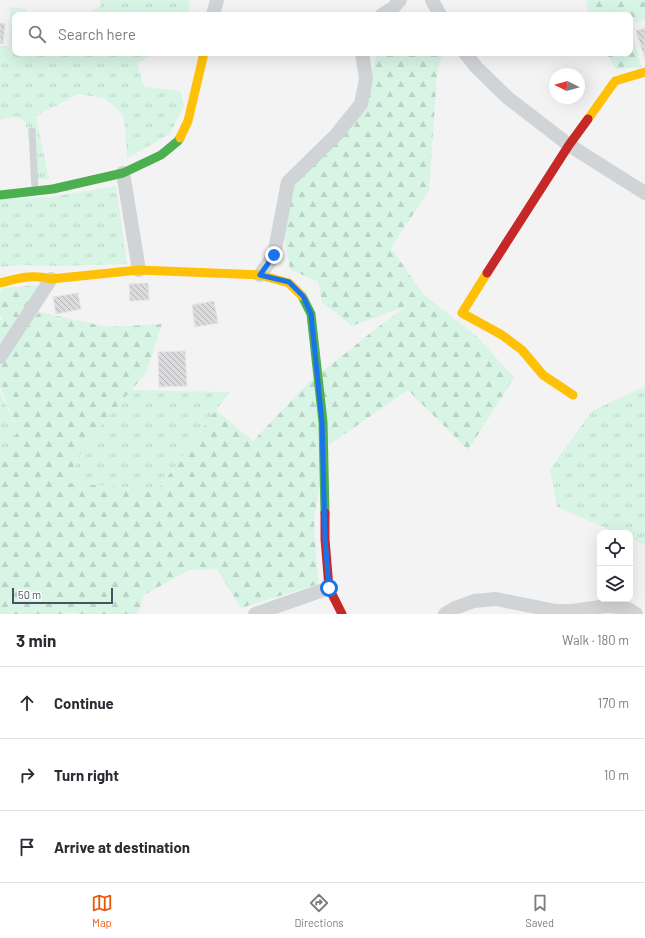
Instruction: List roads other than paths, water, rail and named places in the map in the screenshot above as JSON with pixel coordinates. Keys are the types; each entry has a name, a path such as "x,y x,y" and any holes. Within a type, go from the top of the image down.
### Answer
{"street":[{"path":"213,12 217,0"},
{"path":"387,12 393,8 400,0"},
{"path":"432,0 438,12"},
{"path":"0,195 53,189 123,173 161,156 178,141 188,121 203,56"},
{"path":"260,275 274,255 288,182 336,135 360,104 366,79 362,56"},
{"path":"467,56 476,67 508,98 569,145 645,193"},
{"path":"574,395 543,375 522,350 502,335 462,313 569,145 615,81 645,72"},
{"path":"123,173 139,270"},
{"path":"0,283 30,276 42,276 52,279 139,270 260,275 289,282 303,296 311,314 322,422 325,538 329,588 342,614"},
{"path":"0,357 52,279"},
{"path":"254,614 329,588"},
{"path":"444,614 474,601 496,599 556,611 572,611 607,606 628,609 636,614"}],"lane":[{"path":"32,131 35,191"}]}
